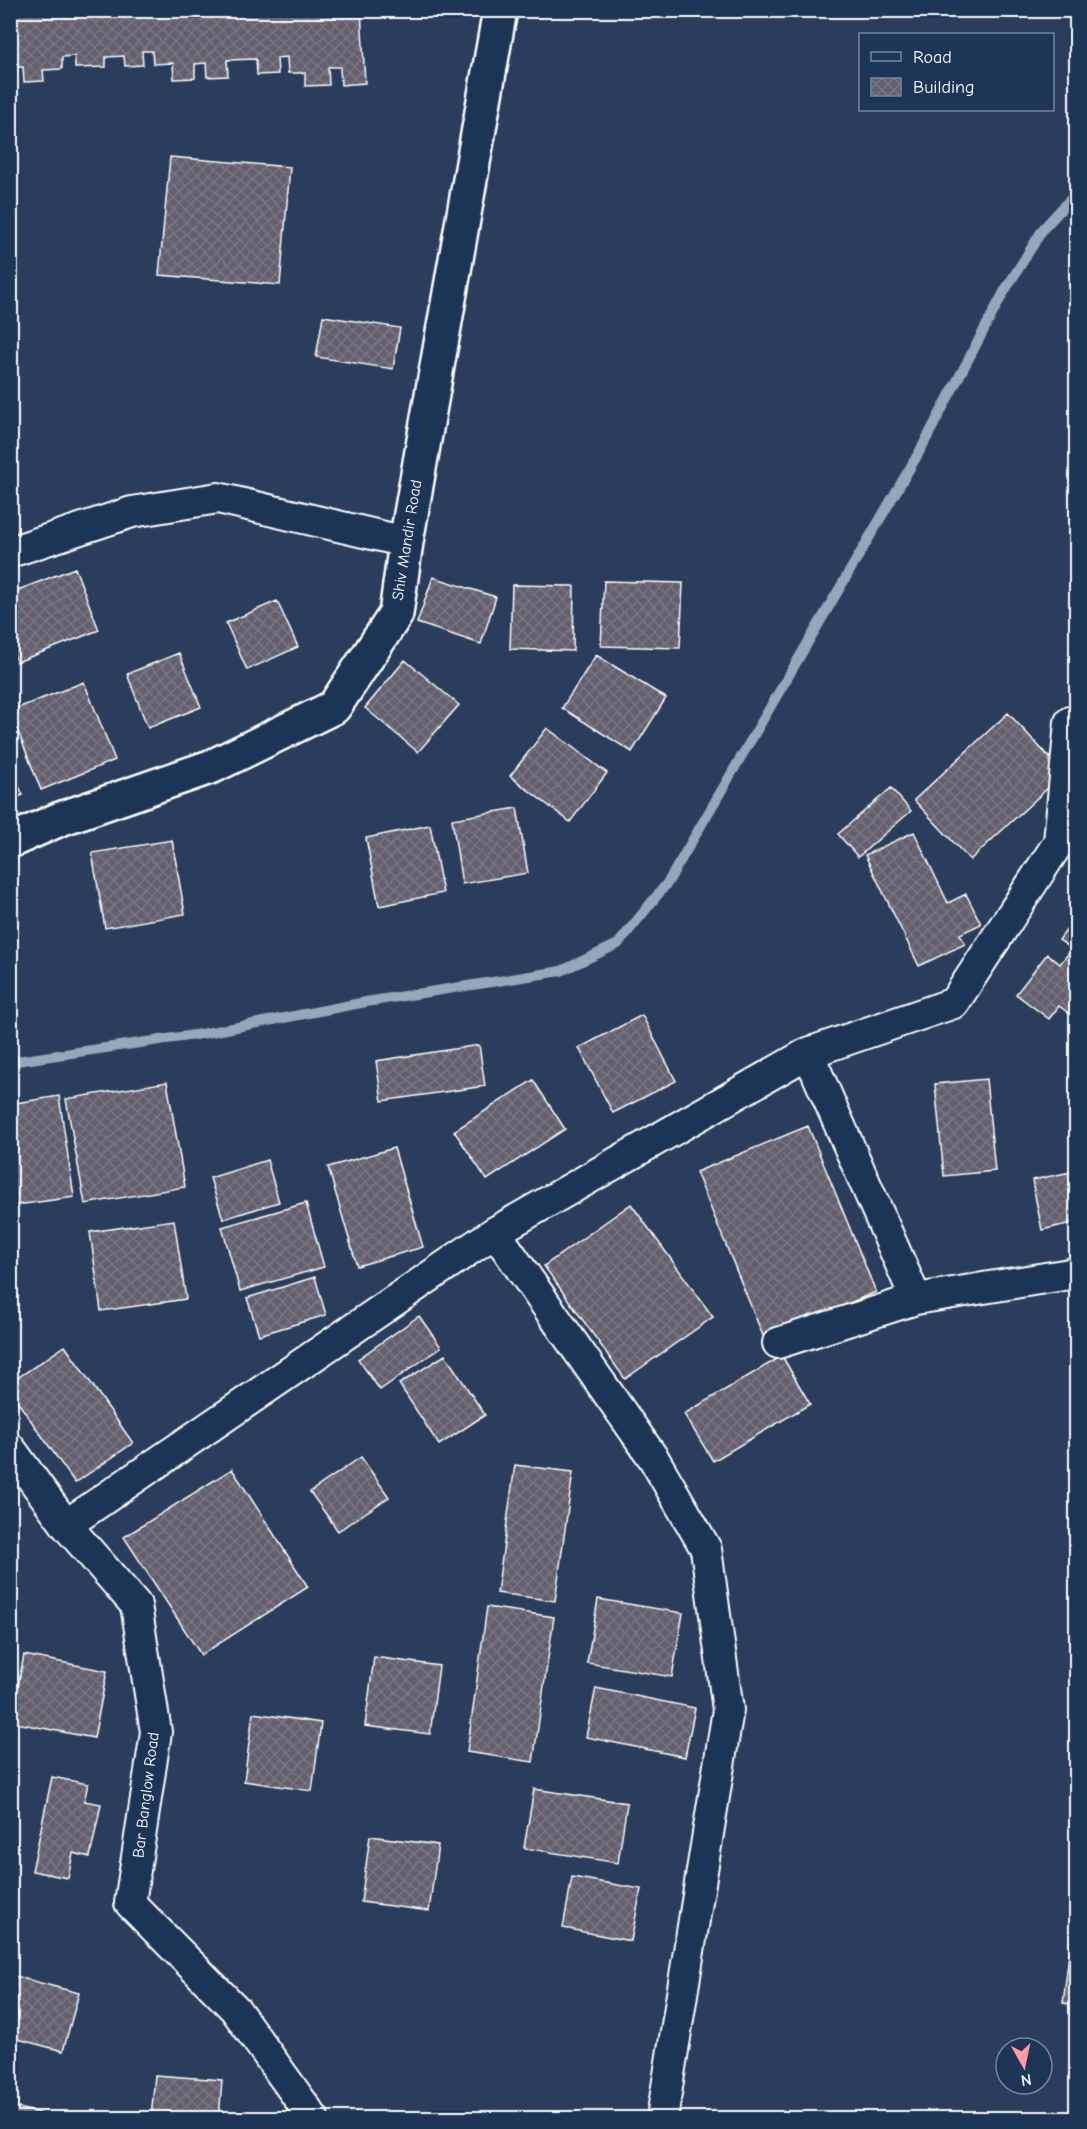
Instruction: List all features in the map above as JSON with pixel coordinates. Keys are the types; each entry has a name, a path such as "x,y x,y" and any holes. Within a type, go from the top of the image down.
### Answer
{"street":[{"name":"Shiv Mandir Road","path":"10,841 60,819 213,766 334,707 396,615 406,542 500,10"},
{"path":"10,552 132,512 218,498 406,542"},
{"path":"66,1525 495,1232 808,1053 954,1003 1068,843 1070,722 1077,722"},
{"path":"808,1053 916,1299"},
{"path":"495,1232 654,1459 706,1549 728,1710 662,2118"},
{"path":"778,1343 916,1299 1077,1273"},
{"name":"Bar Banglow Road","path":"10,1448 66,1525 136,1605 156,1732 130,1904 235,2009 313,2118"}],"building":[{"path":"10,10 224,10 225,14 245,14 245,10 361,10 365,83 341,85 340,67 328,67 329,85 305,86 305,73 288,73 287,57 277,58 278,74 257,75 256,59 227,60 228,76 207,77 206,63 195,64 195,78 174,79 173,63 153,64 152,51 142,51 143,65 125,66 124,56 106,57 106,67 75,68 75,56 62,57 62,69 43,70 44,81 24,82 23,67 12,67 10,83"},
{"path":"170,157 290,167 280,285 159,275"},
{"path":"323,316 400,328 393,369 316,357"},
{"path":"75,568 99,630 17,662 10,646 10,593"},
{"path":"433,577 496,597 481,644 417,623"},
{"path":"604,581 683,583 680,648 601,646"},
{"path":"512,585 574,586 573,651 510,649"},
{"path":"277,601 298,647 247,670 226,623"},
{"path":"179,653 201,707 148,728 127,674"},
{"path":"596,655 666,698 632,752 562,708"},
{"path":"405,660 459,705 418,752 365,708"},
{"path":"84,682 115,760 41,790 10,711"},
{"path":"1008,713 1064,773 970,860 914,800"},
{"path":"547,728 607,773 570,822 510,776"},
{"path":"10,767 23,795 10,800"},
{"path":"891,788 911,811 858,857 838,834"},
{"path":"517,808 528,873 462,884 452,819"},
{"path":"430,825 443,893 379,906 366,838"},
{"path":"914,832 948,903 966,894 981,924 960,934 965,944 919,966 865,855"},
{"path":"172,840 185,914 105,928 92,853"},
{"path":"1076,917 1076,1006 1070,1014 1059,1006 1049,1019 1016,994 1047,954 1060,964 1072,949 1059,940"},
{"path":"642,1015 676,1081 613,1113 579,1048"},
{"path":"479,1045 485,1086 382,1101 376,1061"},
{"path":"986,1079 995,1171 944,1176 935,1084"},
{"path":"533,1080 565,1129 487,1180 454,1131"},
{"path":"167,1082 185,1187 85,1204 66,1099"},
{"path":"59,1096 74,1197 10,1206 10,1104"},
{"path":"808,1126 876,1292 764,1338 696,1172"},
{"path":"394,1148 423,1247 357,1266 328,1167"},
{"path":"267,1160 279,1202 223,1219 210,1178"},
{"path":"1076,1171 1076,1222 1042,1230 1032,1180"},
{"path":"306,1203 324,1267 240,1291 222,1227"},
{"path":"631,1204 713,1317 625,1379 544,1266"},
{"path":"174,1220 186,1299 101,1311 90,1232"},
{"path":"315,1277 326,1315 259,1335 247,1298"},
{"path":"419,1316 441,1347 380,1390 358,1359"},
{"path":"65,1346 133,1443 75,1483 10,1391 10,1383"},
{"path":"445,1355 485,1415 439,1445 399,1384"},
{"path":"782,1356 810,1404 713,1461 684,1414"},
{"path":"361,1457 389,1497 338,1531 310,1492"},
{"path":"515,1465 573,1472 555,1601 497,1593"},
{"path":"232,1469 308,1587 201,1655 124,1537"},
{"path":"598,1599 683,1613 672,1677 587,1663"},
{"path":"487,1607 554,1617 533,1762 467,1752"},
{"path":"24,1655 107,1671 94,1738 11,1722"},
{"path":"374,1657 439,1666 430,1734 365,1726"},
{"path":"596,1688 695,1708 685,1757 586,1737"},
{"path":"253,1713 321,1723 312,1791 244,1781"},
{"path":"52,1777 88,1784 84,1801 101,1804 90,1857 73,1853 68,1878 32,1871"},
{"path":"534,1789 627,1803 618,1863 524,1848"},
{"path":"370,1836 438,1845 429,1911 361,1902"},
{"path":"572,1877 641,1889 631,1941 563,1928"},
{"path":"1076,1898 1076,2005 1063,2003"},
{"path":"10,1975 79,1993 63,2051 10,2037"},
{"path":"155,2075 222,2080 219,2118 151,2118"},
{"path":"10,2106 39,2113 38,2118 10,2118"}],"waterway":[{"path":"10,1062 201,1034 366,1002 561,971 618,944 668,882 921,449 1004,292 1043,229 1076,193"}]}
